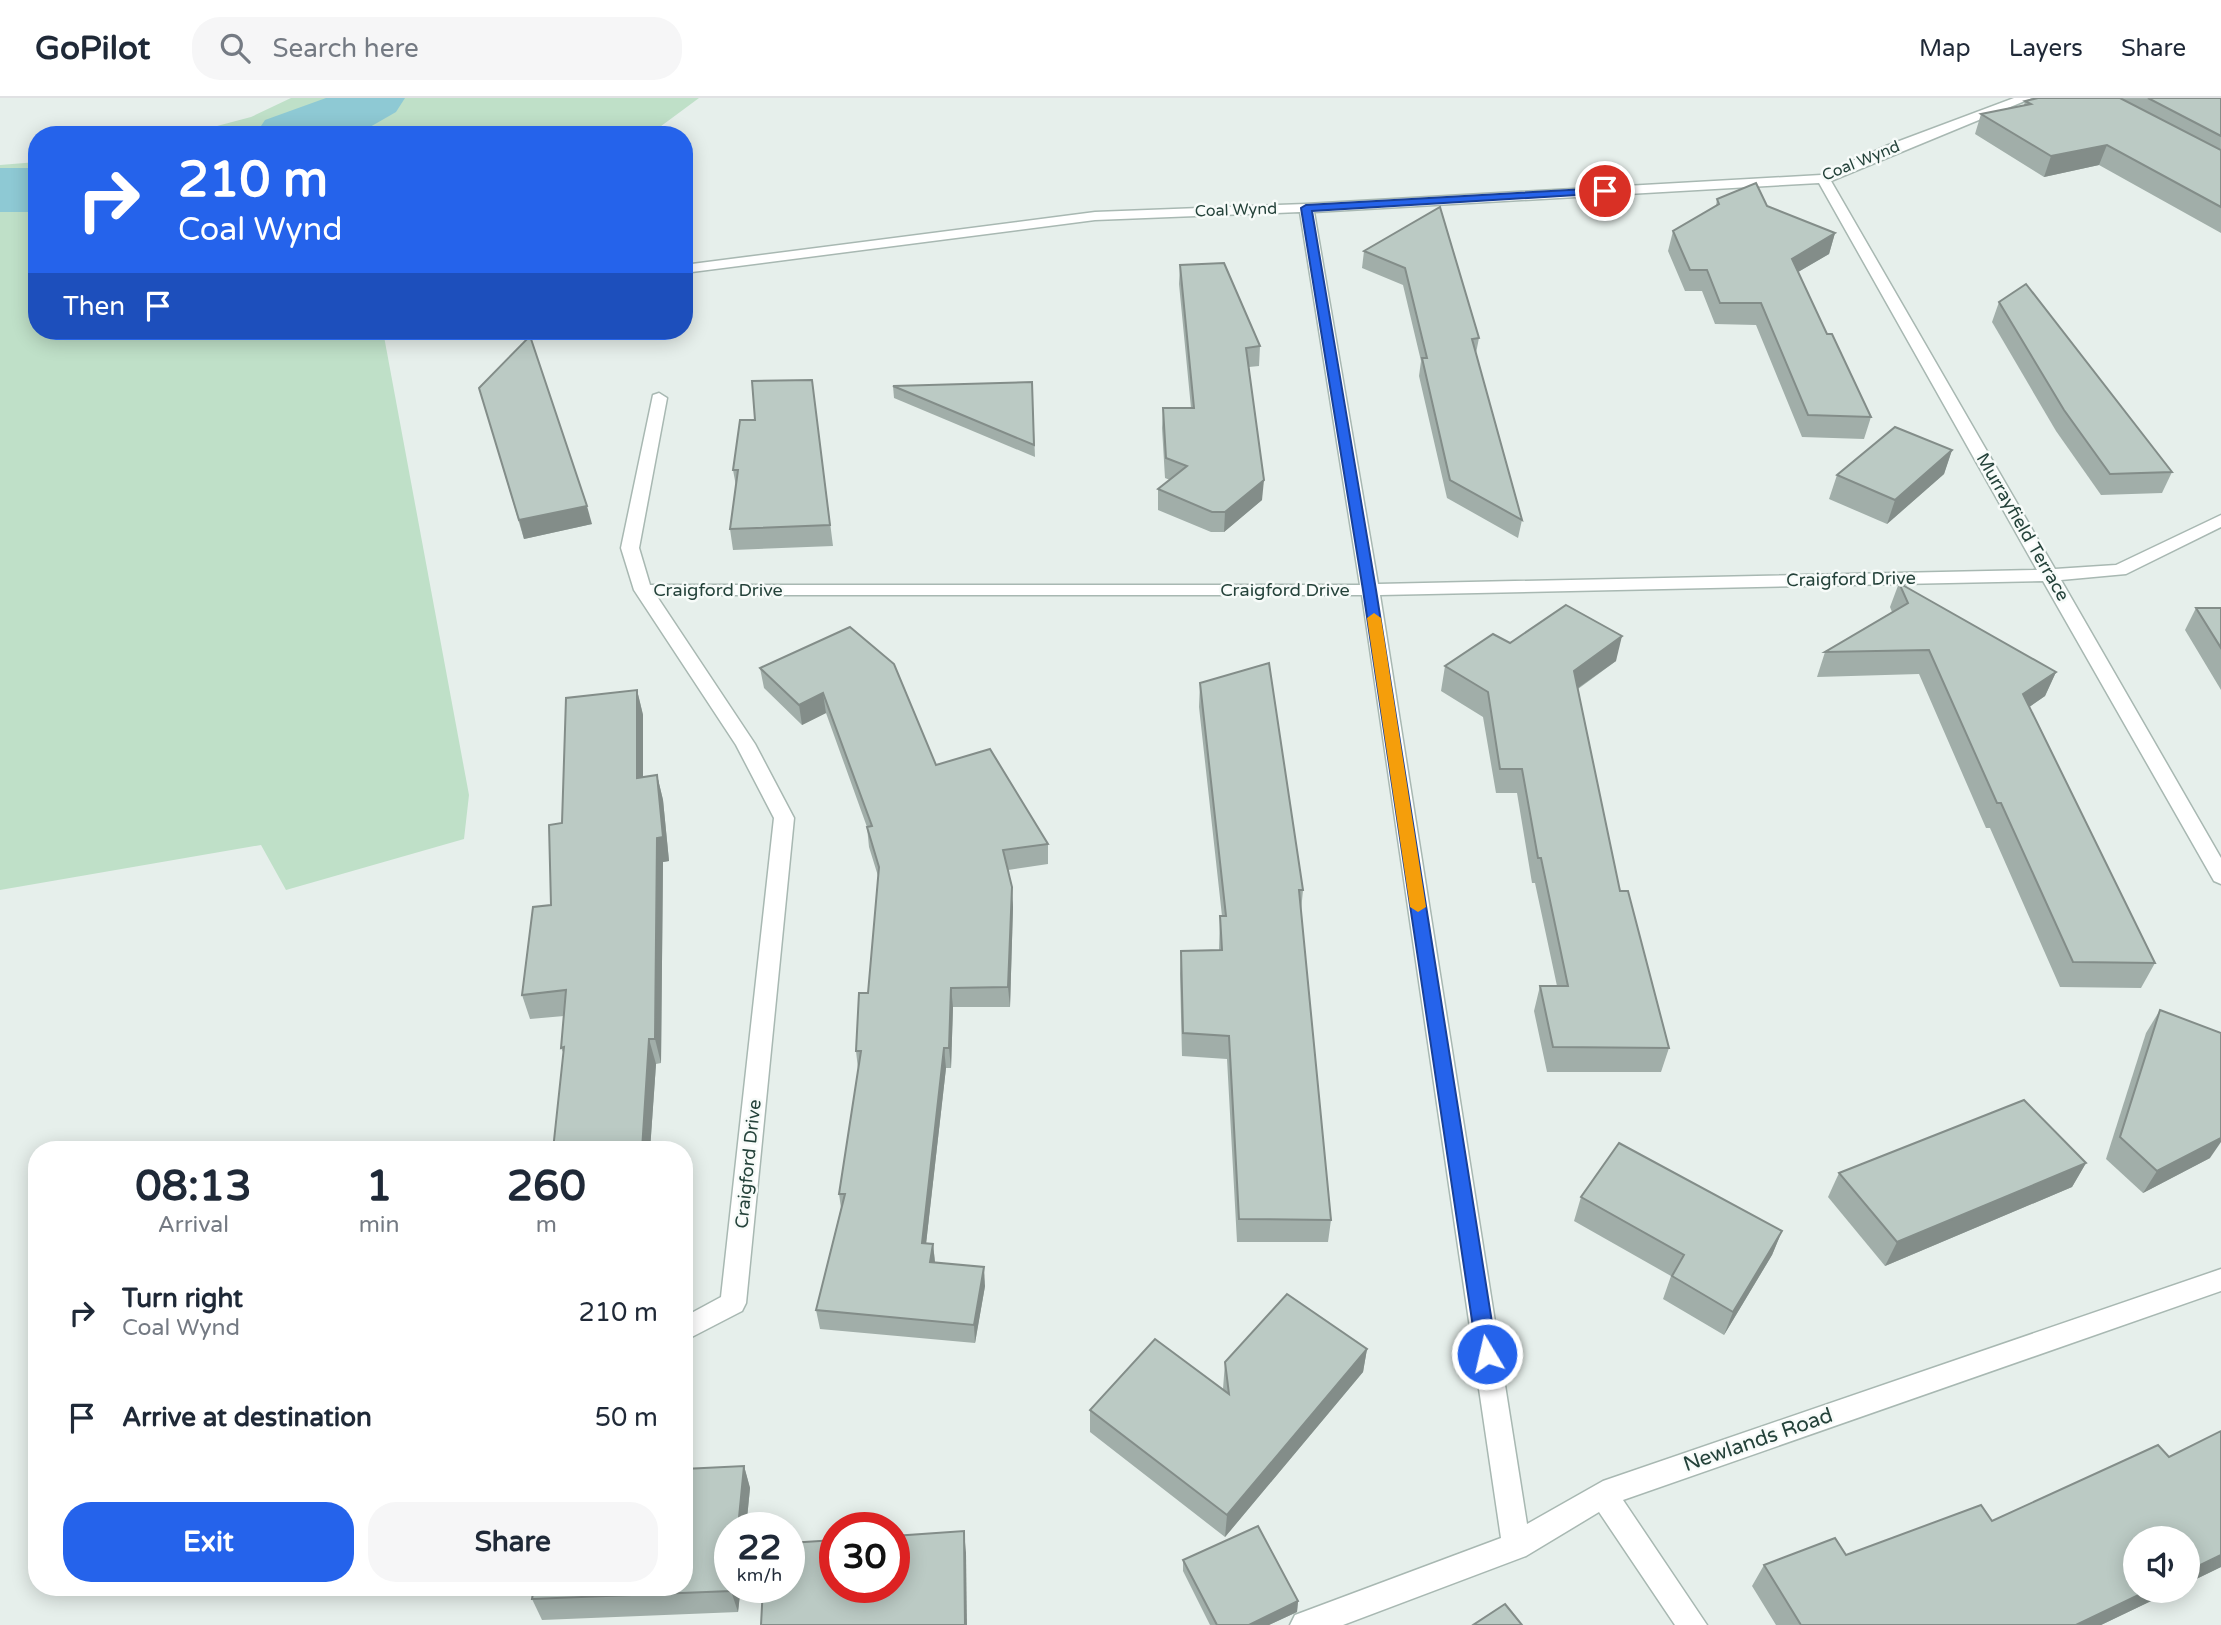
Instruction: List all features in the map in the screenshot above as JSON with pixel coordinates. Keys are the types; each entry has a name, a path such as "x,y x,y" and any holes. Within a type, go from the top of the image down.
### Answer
{"street":[{"name":"Coal Wynd","path":"693,268 1095,216 1306,208 1823,178 2026,98"},
{"name":"Murrayfield Terrace","path":"1823,178 1928,366 2052,575 2221,876"},
{"path":"1306,208 1370,590 1516,1546"},
{"name":"Craigford Drive","path":"659,398 630,548 643,590 745,744 783,818 733,1303 693,1325"},
{"name":"Craigford Drive","path":"643,590 1370,590 2052,575 2120,570 2221,520"},
{"name":"Newlands Road","path":"1305,1625 1516,1546 1603,1494 2221,1280"},
{"path":"1603,1494 1692,1625"}],"green space":[{"path":"291,98 699,98 661,126 217,126 251,117"},
{"path":"28,163 28,340 385,340 469,795 464,839 286,890 261,845 0,890 0,165"}],"building":[{"path":"2038,98 2120,98 2221,150 2221,207 2107,145 2051,156 1981,114 2031,104 2025,101"},
{"path":"2148,98 2221,98 2221,136"},
{"path":"1756,183 1767,206 1835,233 1792,259 1827,334 1832,334 1871,417 1808,415 1761,303 1720,303 1707,270 1690,270 1673,231 1719,204 1717,199"},
{"path":"1440,207 1479,338 1472,339 1522,520 1450,480 1422,358 1427,358 1405,268 1364,251"},
{"path":"1224,263 1260,346 1246,348 1264,480 1225,512 1212,512 1158,489 1187,466 1166,458 1163,408 1194,408 1180,265"},
{"path":"2026,284 2172,472 2110,474 2064,410 1999,302"},
{"path":"526,340 531,340 587,506 519,520 479,388"},
{"path":"812,380 830,525 730,529 738,470 733,470 740,420 755,420 752,381"},
{"path":"1032,382 1034,445 893,386"},
{"path":"1895,427 1952,450 1895,500 1837,475"},
{"path":"1899,583 2056,672 2023,694 2155,963 2073,962 2001,803 1997,803 1929,650 1825,652 1908,603"},
{"path":"1566,605 1622,636 1574,671 1620,891 1628,891 1669,1048 1553,1047 1540,986 1568,986 1541,858 1538,858 1522,769 1500,769 1488,692 1445,666 1493,634 1510,643"},
{"path":"2196,608 2221,608 2221,648"},
{"path":"850,627 894,664 936,765 990,749 1048,844 1003,850 1012,887 1008,987 951,988 949,1048 944,1048 922,1243 933,1244 930,1262 984,1267 974,1325 816,1310 845,1194 839,1194 861,1051 856,1051 859,993 868,993 879,867 867,827 872,826 823,693 799,705 760,668"},
{"path":"1269,663 1303,890 1299,890 1331,1220 1239,1219 1229,1036 1183,1033 1181,951 1222,950 1220,916 1226,916 1200,683"},
{"path":"637,690 637,778 657,775 663,837 657,838 655,1039 649,1039 643,1141 554,1141 564,1047 561,1048 566,990 522,995 533,907 551,905 549,825 562,823 566,698"},
{"path":"2160,1010 2221,1033 2221,1138 2157,1171 2120,1137"},
{"path":"2024,1100 2086,1163 1897,1242 1839,1173"},
{"path":"1619,1143 1782,1231 1733,1312 1672,1276 1684,1255 1581,1197"},
{"path":"1287,1294 1367,1349 1227,1515 1090,1410 1155,1339 1229,1394 1225,1362"},
{"path":"2221,1431 2221,1555 2200,1565 2200,1526 2123,1526 2123,1602 2076,1625 1801,1625 1764,1565 1835,1538 1846,1555 1981,1505 1992,1521 2158,1445 2169,1457"},
{"path":"744,1466 740,1512 714,1512 714,1592 693,1593 693,1469"},
{"path":"1258,1526 1298,1601 1249,1625 1217,1625 1183,1560"},
{"path":"964,1531 965,1625 761,1625 762,1603 805,1603 805,1542 819,1541 819,1603 910,1603 910,1535"},
{"path":"532,1596 607,1596 532,1599"},
{"path":"1505,1604 1522,1625 1473,1625"}],"waterway":[{"path":"316,126 342,117 372,98"},
{"path":"0,190 28,190"}],"slow traffic":[{"path":"1374,618 1418,907"}],"route":[{"path":"1487,1354 1370,590 1306,208 1605,191"}]}
